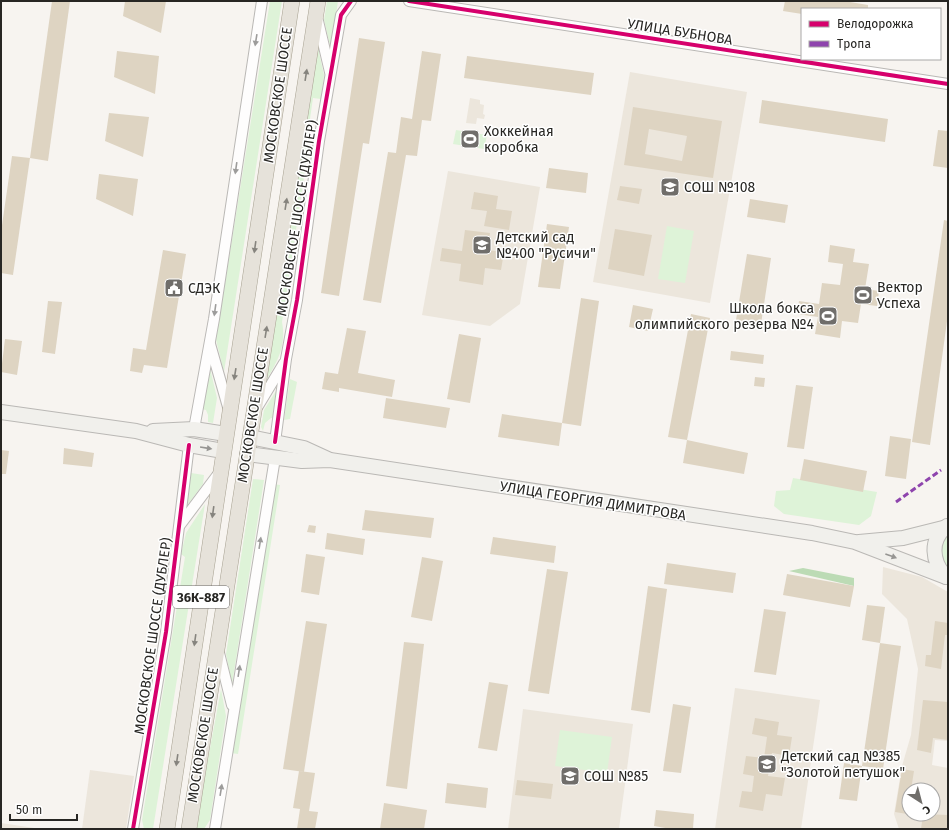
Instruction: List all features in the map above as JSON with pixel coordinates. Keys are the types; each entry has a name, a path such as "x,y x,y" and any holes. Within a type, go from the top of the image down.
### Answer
{"main road":[{"name":"МОСКОВСКОЕ ШОССЕ","path":"167,829 219,473 292,1"},
{"name":"МОСКОВСКОЕ ШОССЕ","path":"188,829 317,7"},
{"name":"УЛИЦА ГЕОРГИЯ ДИМИТРОВА","path":"1,412 136,431 189,445 223,451 302,461 330,460 812,533 855,542 947,578"},
{"name":"УЛИЦА ГЕОРГИЯ ДИМИТРОВА","path":"136,431 194,429 250,437 304,448 330,460"},
{"name":"УЛИЦА ГЕОРГИЯ ДИМИТРОВА","path":"855,542 903,538 946,526"},
{"path":"946,526 936,540 934,553 936,563 947,578"}],"street":[{"path":"194,429 210,342 262,1"},
{"name":"МОСКОВСКОЕ ШОССЕ (ДУБЛЕР)","path":"275,442 286,359 297,300 319,141 331,78 340,15 351,1"},
{"name":"УЛИЦА БУБНОВА","path":"409,1 948,84"},
{"path":"317,7 331,78"},
{"path":"210,342 229,411"},
{"path":"254,412 286,359"},
{"name":"МОСКОВСКОЕ ШОССЕ (ДУБЛЕР)","path":"135,826 166,632 189,445"},
{"path":"215,829 233,709 275,458"},
{"path":"180,525 219,473"},
{"path":"217,647 233,709"}],"shaded area":[{"name":"СОШ №108","path":"630,72 747,92 710,303 593,282"},
{"path":"470,98 480,100 480,104 484,105 484,119 477,118 476,124 466,123"},
{"name":"Детский сад №400 \"Русичи\"","path":"448,171 540,187 520,304 490,326 422,315"},
{"path":"883,567 922,577 948,592 948,741 935,740 932,765 948,768 948,829 899,829 894,814 902,766 911,735 918,669 907,619 882,594"},
{"name":"Детский сад №385 \"Золотой петушок\"","path":"735,688 820,700 801,829 715,829"},
{"name":"СОШ №85","path":"523,709 633,724 619,829 508,829"},
{"path":"90,770 134,776 126,829 82,829"},
{"path":"1,823 41,829 1,829"}],"green space":[{"path":"270,1 282,1 224,372 216,340"},
{"path":"327,1 338,1 331,50 324,20"},
{"path":"318,48 324,75 321,99 313,98 306,146 308,151 282,322 282,347 273,369 264,384"},
{"name":"Хоккейная коробка","path":"456,130 487,135 484,149 453,144"},
{"path":"667,226 694,231 685,283 658,279"},
{"path":"209,364 217,398 213,423 208,422 206,410 201,409"},
{"path":"290,379 297,382 290,419 284,420"},
{"path":"279,386 274,418 271,418 265,423 263,431 261,427 264,410"},
{"path":"191,473 204,475 203,484 186,507"},
{"path":"793,478 877,492 871,516 859,525 784,514 774,506 776,491 790,490"},
{"path":"253,479 264,480 232,685 226,654"},
{"path":"273,484 280,485 238,754 231,753"},
{"path":"205,504 153,829 144,829 142,820 185,557 181,554 186,533"},
{"path":"948,535 948,568 944,560 942,547"},
{"path":"803,568 854,578 854,586 789,571"},
{"path":"221,689 226,716 210,820 204,829 195,829"},
{"path":"560,730 612,737 607,773 555,766"}],"building":[{"path":"52,1 70,1 48,161 30,158"},
{"path":"125,1 166,1 161,33 123,16"},
{"path":"785,1 844,1 868,5 868,8 801,8 801,14 783,11"},
{"path":"359,38 385,42 369,144 363,143 339,296 321,293"},
{"path":"117,51 159,56 155,94 114,77"},
{"path":"422,51 441,54 431,121 422,120 417,156 406,155 381,303 363,300 388,152 396,153 401,117 412,119"},
{"path":"467,56 594,73 591,95 464,78"},
{"path":"762,100 888,119 885,142 759,123"},
{"path":"633,107 722,121 713,178 624,165","holes":["649,129 687,136 682,161 645,154"]},
{"path":"109,113 149,117 143,157 105,141"},
{"path":"938,130 948,131 948,168 933,166"},
{"path":"12,156 30,158 13,275 1,273 1,232"},
{"path":"549,168 588,173 586,193 546,188"},
{"path":"99,174 138,179 133,216 96,199"},
{"path":"620,186 642,189 639,204 617,200"},
{"path":"474,192 498,196 496,209 512,211 509,230 484,226 487,211 471,209"},
{"path":"750,199 788,205 785,223 747,217"},
{"path":"944,220 948,221 948,314 930,445 912,442"},
{"path":"547,224 569,227 560,289 538,287"},
{"path":"615,229 652,235 644,276 608,269"},
{"path":"465,230 490,233 487,250 504,252 501,270 485,268 483,285 459,281 461,264 440,261 442,248 462,251"},
{"path":"830,245 855,249 853,262 869,264 865,289 879,291 877,306 861,304 858,323 842,321 840,338 815,334 818,317 797,314 799,301 819,304 822,283 840,285 843,264 828,262"},
{"path":"163,250 186,254 167,368 144,365 142,373 130,371 133,348 146,350"},
{"path":"747,254 771,258 761,324 736,320"},
{"path":"581,298 599,301 581,426 562,423"},
{"path":"48,301 62,302 55,354 42,352"},
{"path":"633,305 653,309 648,331 629,327"},
{"path":"691,314 710,318 687,440 668,437"},
{"path":"347,328 366,331 358,373 395,380 392,397 339,388 339,392 322,389 325,372 338,374"},
{"path":"459,334 481,338 470,403 447,399"},
{"path":"5,339 22,341 17,375 1,372"},
{"path":"731,351 764,355 763,364 730,360"},
{"path":"755,377 765,378 764,387 754,386"},
{"path":"796,385 813,387 804,449 787,447"},
{"path":"386,398 450,408 446,428 383,418"},
{"path":"502,414 562,423 559,446 498,437"},
{"path":"890,436 911,439 906,479 885,476"},
{"path":"687,440 748,453 744,474 683,463"},
{"path":"64,448 94,453 92,467 63,464"},
{"path":"1,450 9,451 6,474 1,474"},
{"path":"804,459 867,471 863,492 800,480"},
{"path":"365,510 434,518 431,538 362,530"},
{"path":"309,525 316,526 315,533 307,532"},
{"path":"327,533 365,539 363,555 325,549"},
{"path":"493,537 556,546 554,563 490,554"},
{"path":"306,554 325,557 319,595 301,592"},
{"path":"422,557 443,561 432,621 411,617"},
{"path":"667,563 736,573 733,593 664,584"},
{"path":"547,569 568,572 549,694 528,691"},
{"path":"787,574 854,586 850,607 783,595"},
{"path":"648,586 667,589 650,713 631,710"},
{"path":"867,605 885,607 880,643 862,640"},
{"path":"764,609 786,612 776,675 754,672"},
{"path":"306,621 327,624 304,772 283,769"},
{"path":"935,621 948,623 948,635 945,635 941,669 925,666 926,655 931,655"},
{"path":"404,642 424,644 407,789 386,786"},
{"path":"880,643 901,646 883,769 862,766"},
{"path":"489,682 508,685 497,751 478,748"},
{"path":"923,700 948,702 948,740 933,738 931,753 917,750"},
{"path":"673,704 691,707 681,773 663,771"},
{"path":"755,718 779,722 777,735 792,737 789,756 772,753 768,776 785,778 782,796 766,794 763,811 739,807 742,791 752,792 754,776 743,774 746,756 764,758 767,737 752,734"},
{"path":"844,763 862,766 857,801 839,799"},
{"path":"902,769 914,771 912,782 901,782 901,813 895,812"},
{"path":"299,771 315,773 309,811 318,812 315,829 297,829 300,809 293,808"},
{"path":"517,780 553,784 551,799 515,795"},
{"path":"447,783 488,788 486,808 445,803"},
{"path":"384,803 427,810 424,829 380,829"},
{"path":"656,810 694,814 693,829 671,829 654,826"},
{"path":"941,815 948,815 947,829 921,829 922,822 941,822"}],"marked path":[{"path":"896,502 941,470"}],"cycle path":[{"path":"275,442 286,359 297,300 319,141 341,15 351,1"},
{"path":"409,1 948,84"},
{"path":"133,829 166,632 189,445"}],"place":[{"name":"Хоккейная коробка","path":"470,139"},
{"name":"СОШ №108","path":"670,187"},
{"name":"Детский сад №400 \"Русичи\"","path":"482,245"},
{"name":"СДЭК","path":"174,288"},
{"name":"Вектор Успеха","path":"863,295"},
{"name":"Школа бокса олимпийского резерва №4","path":"828,316"},
{"name":"Детский сад №385 \"Золотой петушок\"","path":"767,764"},
{"name":"СОШ №85","path":"570,776"}]}
